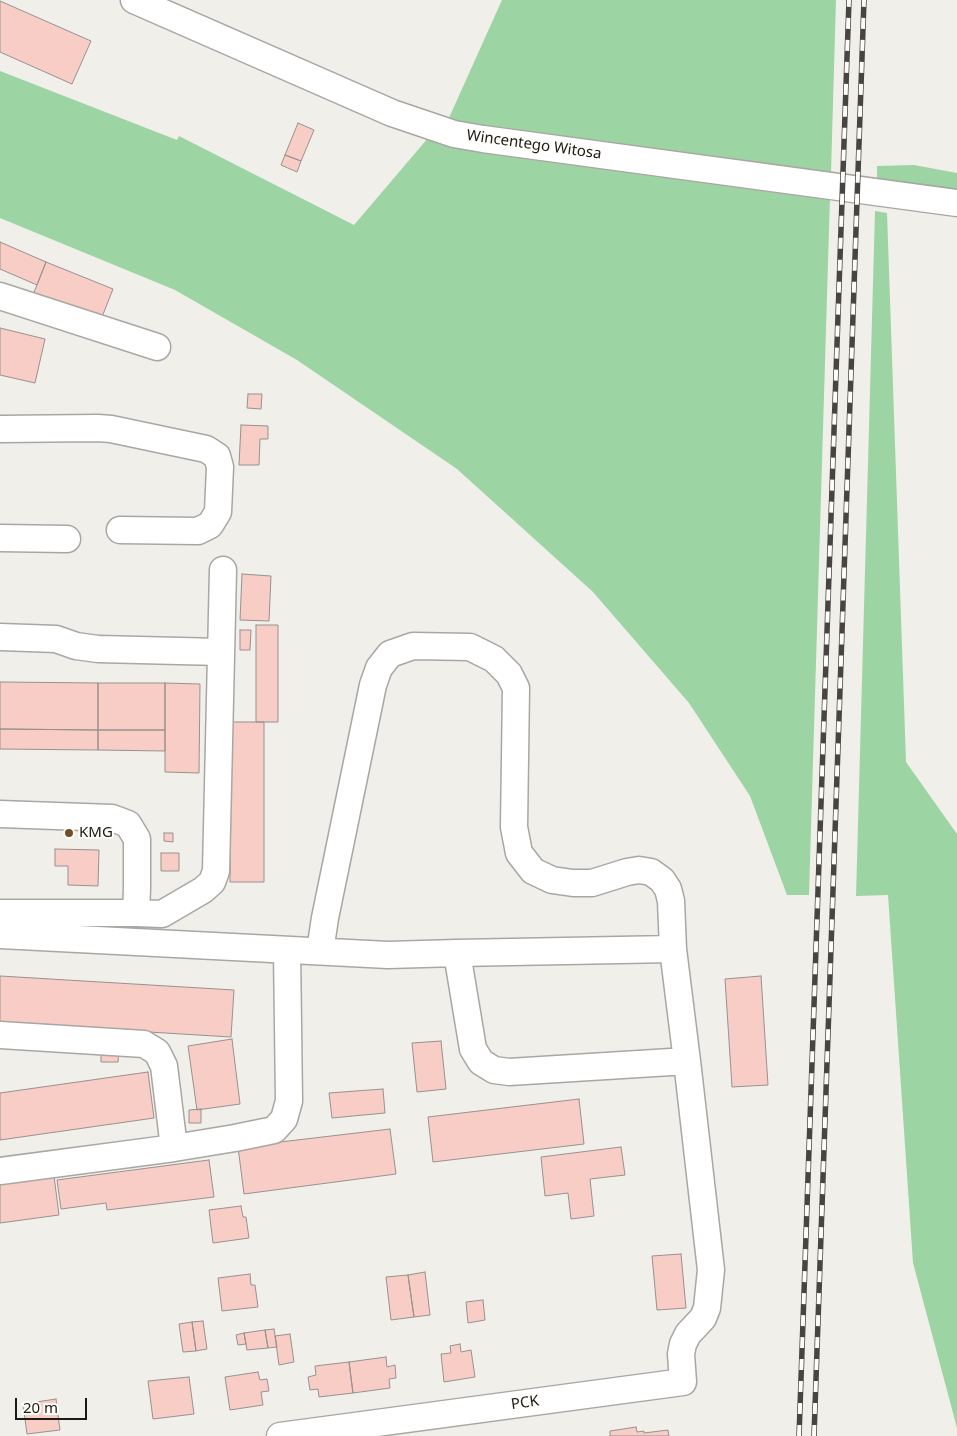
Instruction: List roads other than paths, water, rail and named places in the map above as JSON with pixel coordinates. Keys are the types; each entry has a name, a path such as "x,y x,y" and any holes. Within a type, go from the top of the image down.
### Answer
{"street":[{"name":"Wincentego Witosa","path":"134,0 392,113 454,134 957,202"},
{"path":"0,296 157,347"},
{"path":"0,429 111,429 206,449 217,456 220,467 218,512 210,525 198,531 120,530"},
{"path":"0,538 67,539"},
{"path":"0,913 136,912 162,914 203,890 212,882 216,871 220,652 224,570"},
{"path":"0,637 56,639 76,646 98,649 220,652"},
{"path":"320,951 325,918 373,685 379,668 390,654 413,646 470,647 494,659 509,674 516,688 514,827 520,853 533,871 552,880 574,883 592,883 639,870 651,872 662,880 668,890 671,901 673,949 687,1061 510,1072 494,1070 481,1062 473,1049 457,953"},
{"path":"0,814 112,818 128,824 137,839 136,912"},
{"path":"0,935 388,955 673,949"},
{"path":"0,1171 174,1148 274,1130 284,1119 290,1101 287,950"},
{"path":"0,1035 144,1044 157,1052 164,1066 174,1148"},
{"name":"PCK","path":"280,1436 366,1430 683,1382 681,1354 683,1344 688,1334 703,1318 708,1308 711,1270 687,1061"}],"railway":[{"path":"799,1436 849,0"},
{"path":"814,1436 864,0"}],"place":[{"name":"KMG","path":"69,833"}]}
